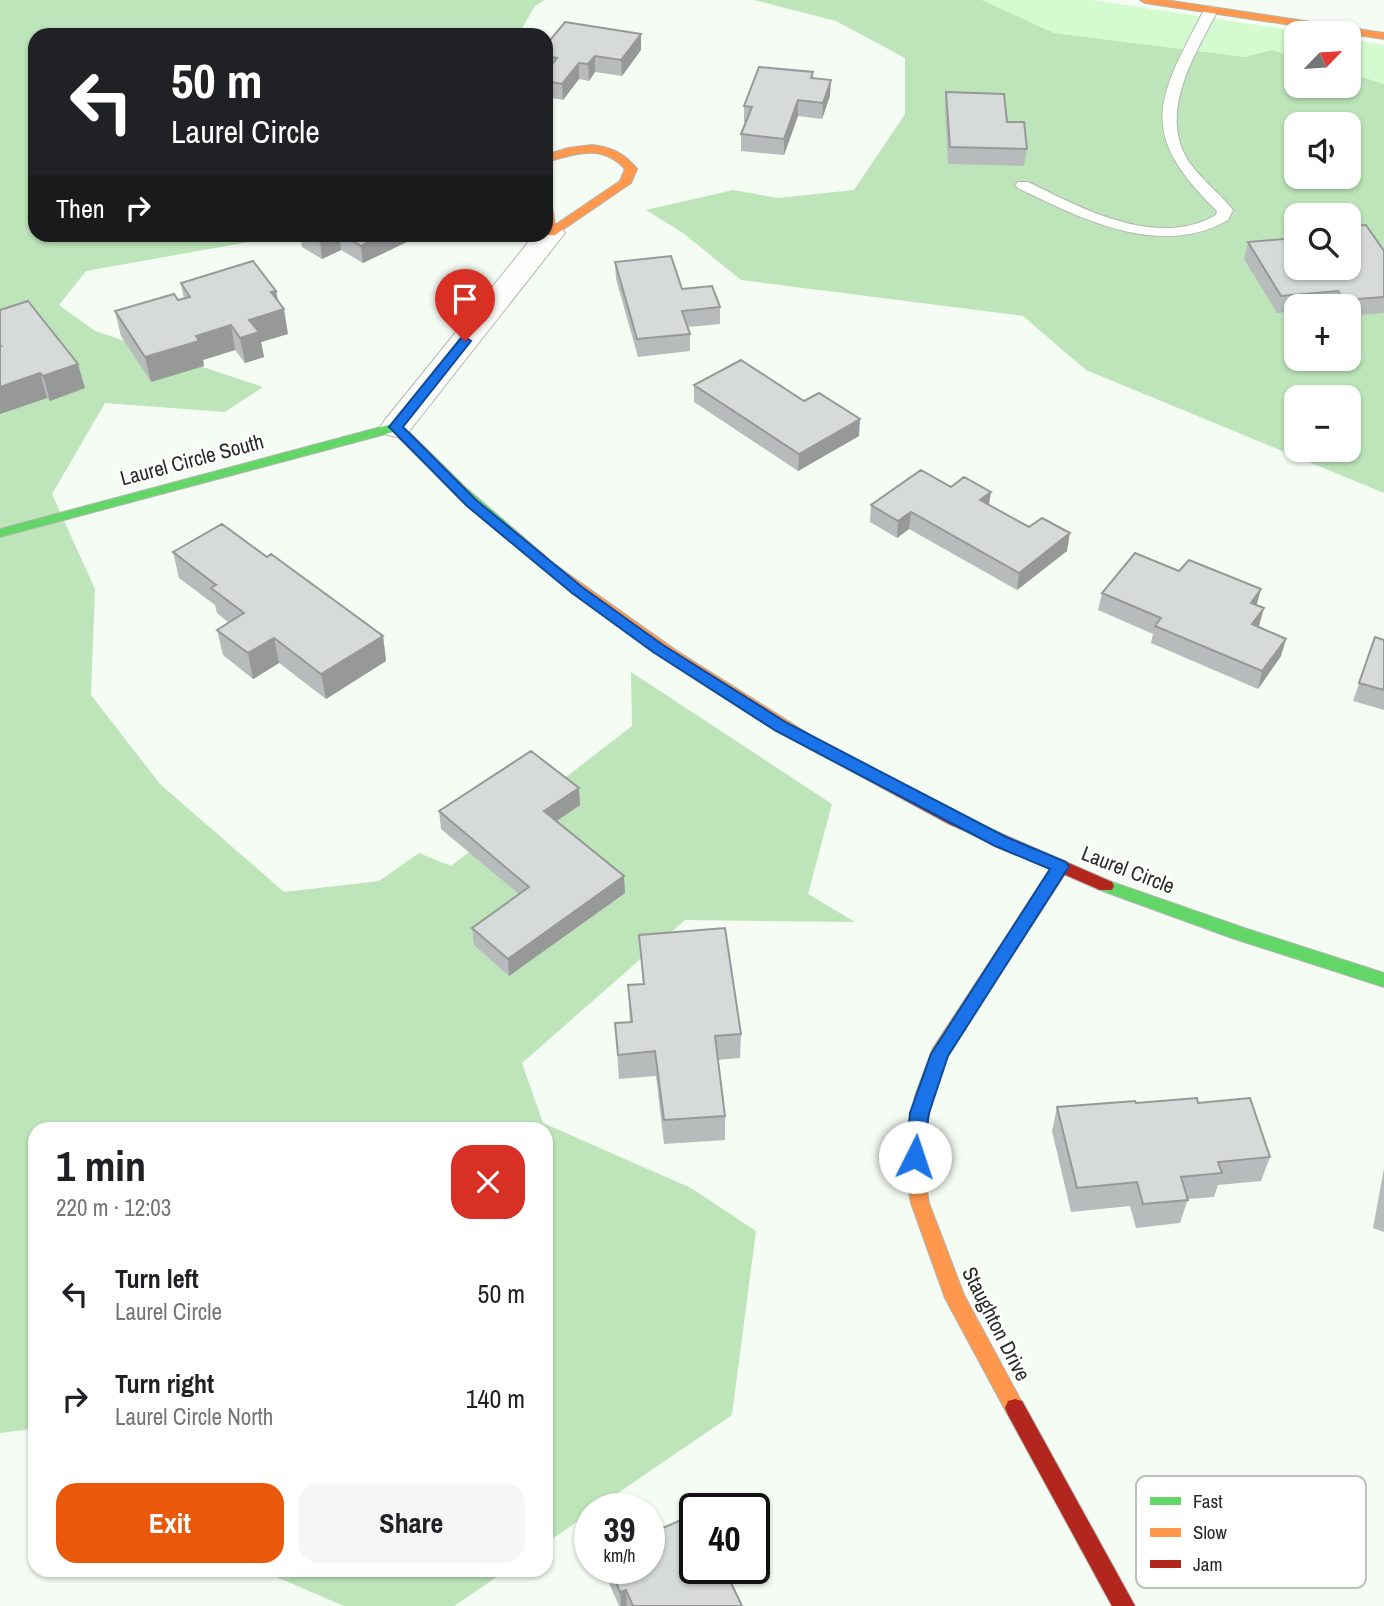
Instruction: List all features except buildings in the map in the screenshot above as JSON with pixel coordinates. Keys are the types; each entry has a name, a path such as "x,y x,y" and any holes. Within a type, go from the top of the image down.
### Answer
{"street":[{"path":"1145,0 1384,36"},
{"path":"553,155 558,152 598,150 618,155 628,162 631,169 625,183 553,218"},
{"path":"396,427 533,242"},
{"name":"Laurel Circle South","path":"0,533 396,427"},
{"name":"Laurel Circle","path":"396,427 480,510 577,590 658,649 782,727 1001,842 1247,936 1384,980"},
{"name":"Staughton Drive","path":"1061,867 939,1054 917,1124 916,1180 920,1203 955,1298 1124,1606"}],"lane":[{"path":"1023,185 1052,199 1133,228 1183,234 1207,228 1223,217 1225,210 1185,169 1173,142 1168,117 1170,97 1181,67 1211,10"}],"green space":[{"path":"0,0 545,0 535,6 522,28 28,28 28,242 249,242 86,271 59,305 95,331 263,387 225,412 105,403 52,494 95,589 91,695 160,784 284,892 379,881 419,853 451,866 632,726 631,672 832,804 808,894 855,922 685,920 522,1063 543,1122 28,1122 28,1429 0,1433"},
{"path":"754,0 982,0 1054,33 1245,57 1272,50 1284,54 1284,98 1362,98 1362,77 1384,84 1384,493 1309,462 1361,462 1361,385 1284,385 1284,452 1086,370 1023,316 741,280 683,233 646,210 733,190 778,198 854,190 905,114 905,58 836,21"},
{"path":"982,0 1093,0 1284,29 1284,54 1272,50 1246,57 1054,33"},
{"path":"1362,41 1384,45 1384,84 1362,77"},
{"path":"553,1127 691,1188 756,1231 732,1415 618,1493 574,1493 574,1524 553,1538"},
{"path":"276,1577 497,1577 454,1606 344,1606"}],"traffic: fast":[{"path":"0,533 396,427 461,491 540,559"},
{"path":"1106,886 1238,933 1384,980"}],"traffic: slow":[{"path":"1145,0 1384,36"},
{"path":"553,156 568,151 592,148 613,153 631,169 625,183 553,232"},
{"path":"540,559 672,655 810,742"},
{"path":"1015,1408 955,1298 920,1203 916,1180 915,1135 925,1093 939,1053 1061,867"}],"traffic: jam":[{"path":"810,742 955,820 1106,886"},
{"path":"1015,1408 1124,1606"}],"route":[{"path":"465,341 396,427 471,503 577,590 658,649 782,727 1001,842 1061,867 939,1054 919,1113 915,1157"}]}
